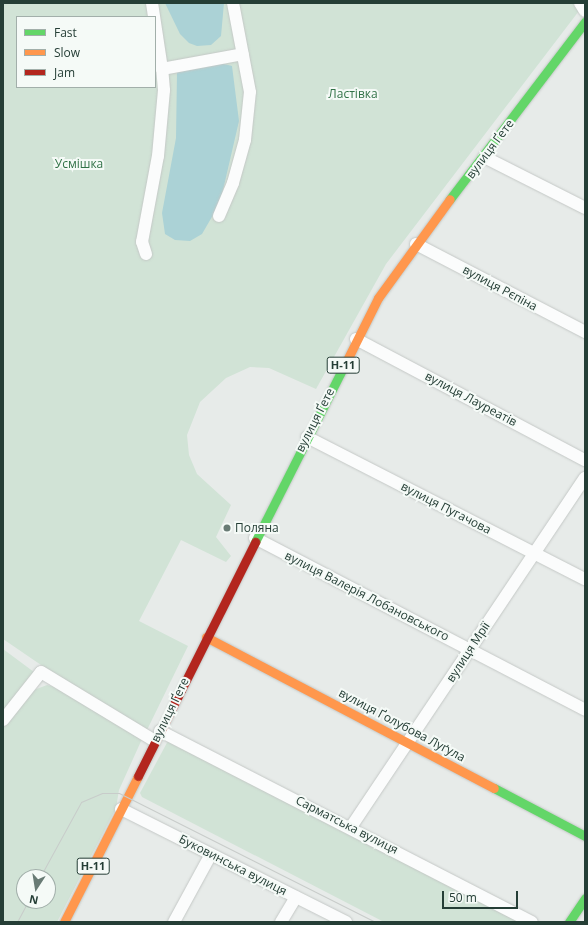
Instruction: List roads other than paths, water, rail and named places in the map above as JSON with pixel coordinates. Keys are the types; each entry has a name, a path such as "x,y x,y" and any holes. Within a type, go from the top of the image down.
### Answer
{"main road":[{"name":"вулиця Ґете","path":"121,809 255,538 378,298 416,244 581,35 585,22"},
{"name":"вулиця Ґолубова Луґула","path":"206,637 409,742 585,836"},
{"name":"Н-11","path":"64,922 121,809"},
{"path":"569,922 585,898"}],"street":[{"path":"152,3 154,16"},
{"path":"219,216 233,183 244,140 250,92 233,3"},
{"path":"580,3 585,11"},
{"path":"146,254 142,242 158,156 164,90 156,29"},
{"path":"162,69 243,54"},
{"path":"484,157 585,208"},
{"name":"вулиця Рєпіна","path":"416,244 585,332"},
{"name":"вулиця Лауреатів","path":"356,339 585,460"},
{"name":"вулиця Пугачова","path":"307,438 585,579"},
{"name":"вулиця Мрії","path":"351,827 471,649 533,552 585,478"},
{"name":"вулиця Валерія Лобановського","path":"255,538 471,649 585,710"},
{"name":"Сарматська вулиця","path":"3,720 41,672 157,736 351,827 532,922"},
{"name":"Буковинська вулиця","path":"121,809 346,922"},
{"path":"174,922 211,854"},
{"path":"281,922 296,897"}],"water":[{"path":"165,3 224,3 221,36 211,45 197,46 189,43 180,34"},
{"path":"220,63 232,66 239,121 220,203 202,234 190,241 175,240 165,234 162,213 176,138 177,72"}],"tram line":[{"path":"44,869 81,802 102,793 119,793 375,922"},
{"path":"17,922 24,909"}],"place":[{"name":"Поляна","path":"227,528"}],"park label":[{"name":"Ластівка","path":"353,94"},
{"name":"Усмішка","path":"79,164"}]}
